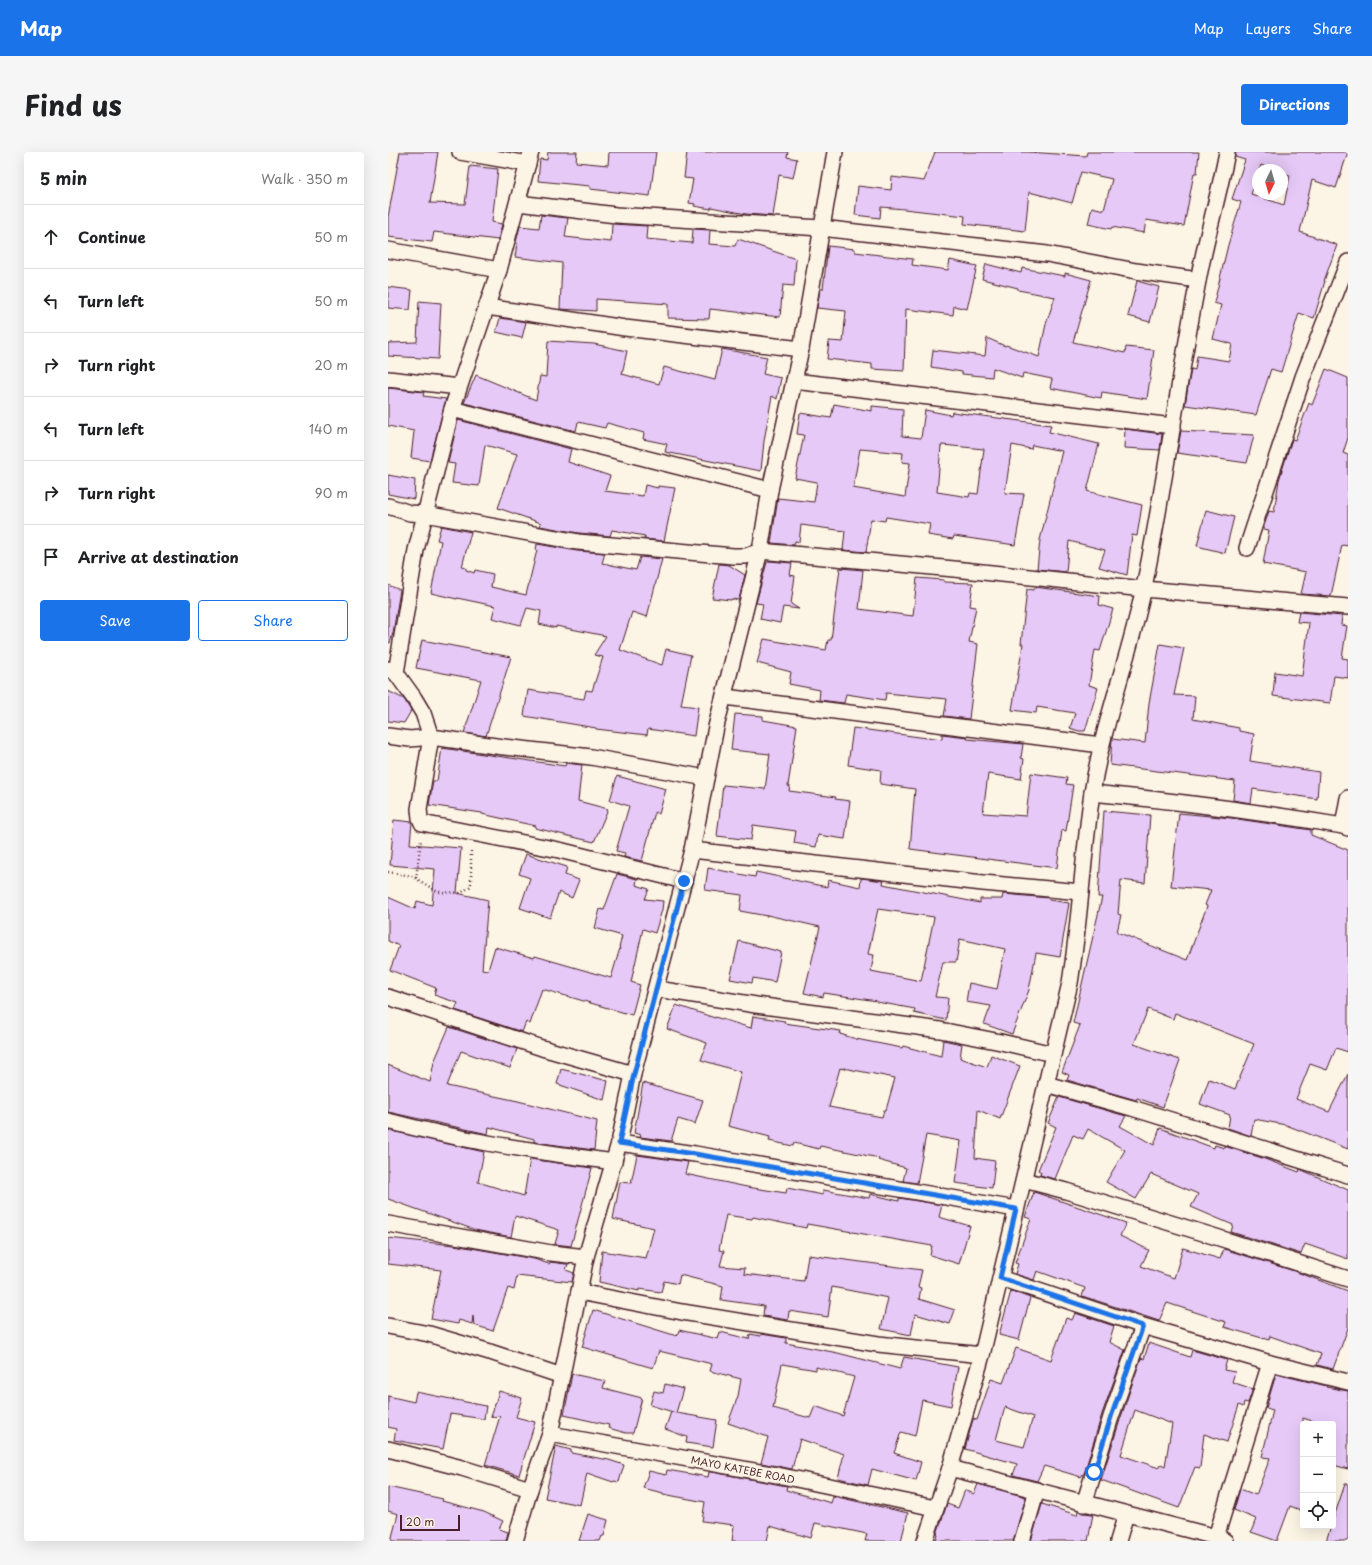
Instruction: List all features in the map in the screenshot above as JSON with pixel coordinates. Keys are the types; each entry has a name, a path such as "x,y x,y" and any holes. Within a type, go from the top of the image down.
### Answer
{"street":[{"path":"460,152 530,158 499,270 452,409 416,550 392,671 410,692 423,713 431,737 419,809 420,818 422,823 559,850 684,881"},
{"path":"515,1541 530,1489 550,1434 586,1257 619,1143 634,1074 692,850 716,727 725,697 760,551 770,490 802,349 821,228 835,152"},
{"path":"925,1541 935,1508 950,1468 982,1355 1070,983 1077,941 1092,793 1101,745 1144,589 1160,507 1198,280 1227,152"},
{"path":"518,202 616,215 821,228 1047,254 1136,271 1198,280"},
{"path":"388,250 499,270"},
{"path":"1247,548 1303,377 1348,262"},
{"path":"487,307 625,328 802,349"},
{"path":"388,379 459,388"},
{"path":"794,381 1173,426"},
{"path":"452,409 770,490"},
{"path":"388,506 410,513 425,514 585,542 733,556 746,556 760,551 1144,589 1348,607"},
{"path":"725,697 1101,745"},
{"path":"388,736 410,739 431,737 591,757 706,778"},
{"path":"1092,793 1176,801 1257,812 1345,827 1348,798"},
{"path":"692,850 983,883 1081,892"},
{"path":"657,989 940,1030 1053,1054"},
{"path":"388,997 542,1048 634,1074"},
{"path":"1046,1084 1132,1108 1348,1175"},
{"path":"388,1121 434,1133 528,1150 614,1162"},
{"path":"619,1143 695,1154 1016,1209"},
{"path":"1024,1180 1066,1191 1348,1279"},
{"path":"388,1224 551,1253 586,1257"},
{"path":"1000,1278 1143,1326 1270,1363 1348,1382"},
{"path":"579,1292 682,1312 878,1344 982,1355"},
{"path":"388,1326 429,1334 490,1352 562,1376"},
{"path":"1084,1504 1111,1417 1143,1326"},
{"path":"950,1468 1221,1539 1270,1363"},
{"name":"MAYO KATEBE ROAD","path":"550,1434 777,1475 935,1508"},
{"path":"388,1449 462,1468 530,1489"},
{"path":"1022,1541 1037,1490"},
{"path":"1118,1541 1126,1514"}],"path":[{"path":"416,878 422,823"},
{"path":"388,872 412,876 438,892 461,893 471,886 471,833"}],"building":[{"path":"400,152 438,152 430,203 465,204 470,166 498,169 492,222 502,224 498,240 434,232 432,242 388,237 388,217"},
{"path":"548,152 577,152 576,162 608,165 609,152 656,152 650,196 590,189 590,186 538,181 540,159 547,160"},
{"path":"687,152 788,152 787,157 797,159 793,178 779,175 773,216 746,214 711,207 711,209 694,206 695,204 689,203 693,179 684,178"},
{"path":"935,152 1028,152 1086,156 1087,152 1199,152 1197,173 1194,173 1184,226 1146,220 1144,233 1112,227 1111,229 1088,224 1092,207 1104,210 1112,179 1081,172 1072,203 1029,192 1025,231 964,224 965,216 904,209 881,207 880,218 855,215 858,186 891,190 892,177 924,181"},
{"path":"1236,152 1348,152 1336,188 1312,180 1300,232 1337,245 1324,281 1314,318 1299,313 1281,372 1271,369 1256,415 1185,405 1191,369 1195,370 1197,356 1229,361 1232,344 1213,339 1221,305 1214,303 1228,245 1241,202 1232,199 1245,160 1235,157"},
{"path":"541,215 568,218 565,237 611,242 612,224 647,226 646,239 692,243 693,229 710,230 709,244 735,246 738,239 796,259 794,286 783,285 780,317 710,309 709,319 668,318 668,304 596,299 596,311 560,309 562,263 515,257 516,242 520,226 539,228"},
{"path":"828,246 855,249 855,252 913,259 912,265 948,270 950,260 977,266 967,309 954,306 953,315 906,309 904,371 872,369 872,364 827,359 829,341 843,342 846,311 817,308 820,289 823,289"},
{"path":"986,264 1021,273 1022,268 1065,276 1065,273 1091,280 1073,342 1125,353 1126,347 1154,350 1147,399 1102,392 1101,398 1050,388 1052,379 1023,373 1022,378 993,368 992,377 962,374 962,372 931,367 933,350 985,356 987,338 1005,346 1006,345 1039,357 1046,324 1055,297 1018,290 1018,288 982,279"},
{"path":"1137,281 1159,287 1150,322 1128,316"},
{"path":"388,287 412,290 410,310 388,308"},
{"path":"419,301 441,303 438,359 388,356 388,343 417,342"},
{"path":"500,318 526,322 522,338 496,332"},
{"path":"548,341 594,344 627,351 622,374 659,384 664,367 715,380 722,349 767,357 763,374 781,378 777,399 772,396 764,441 761,471 665,452 667,444 643,439 644,433 607,423 605,428 578,422 576,431 464,403 476,375 536,400 540,376 546,377"},
{"path":"1326,369 1348,378 1348,438 1343,453 1348,455 1348,546 1342,545 1331,596 1301,594 1306,572 1263,564 1269,530 1263,529 1269,511 1274,512 1279,480 1292,439 1295,440 1309,403 1312,405"},
{"path":"388,388 424,392 423,396 446,399 430,461 411,458 414,431 388,426"},
{"path":"834,404 872,411 872,406 903,409 902,436 921,438 925,410 951,415 952,412 1051,425 1049,432 1099,444 1087,491 1142,505 1137,536 1132,535 1127,575 1099,567 1105,550 1069,541 1066,572 1037,569 1040,540 1062,451 1032,445 1031,449 1012,445 1005,493 1024,494 1015,545 954,536 953,539 928,535 930,524 886,517 885,521 871,519 866,552 843,550 845,531 801,525 799,542 795,541 794,545 771,543 778,498 814,502 817,482 795,478 804,435 797,434 800,413 831,418","holes":["942,445 984,449 978,494 970,493 969,497 937,492","860,449 903,453 902,462 910,463 905,497 853,488"]},
{"path":"458,420 571,449 568,462 610,476 605,491 643,496 645,485 658,488 658,486 675,488 664,541 644,539 645,536 612,530 610,536 579,533 540,526 541,523 498,508 517,454 485,445 479,486 452,483 455,464 448,463"},
{"path":"1125,429 1162,434 1160,450 1124,448"},
{"path":"1181,431 1254,435 1247,463 1177,453"},
{"path":"388,475 415,480 414,499 388,494"},
{"path":"1206,510 1234,517 1225,553 1197,546"},
{"path":"441,526 471,532 462,567 474,573 475,570 493,574 491,587 526,595 537,550 537,544 577,551 605,553 602,563 636,570 640,557 662,559 647,617 632,612 620,650 662,665 666,649 691,655 681,705 698,707 694,736 648,729 647,735 596,729 524,716 528,690 584,699 586,690 592,691 603,657 594,655 606,636 539,624 541,611 527,608 521,625 492,618 495,606 431,593 441,541 437,540"},
{"path":"767,562 792,563 790,575 795,576 791,604 799,609 783,607 780,623 760,619 763,604 756,603"},
{"path":"719,564 729,565 745,575 739,600 712,598"},
{"path":"840,568 863,570 859,609 913,616 917,578 944,580 944,582 973,583 970,606 976,607 969,642 978,644 969,719 944,716 947,699 886,693 885,700 846,694 844,703 819,700 820,690 789,684 791,672 757,663 764,639 826,650 828,640 831,640"},
{"path":"388,585 400,590 390,643 388,642"},
{"path":"1035,587 1100,596 1099,605 1113,609 1100,651 1095,650 1089,685 1098,688 1085,731 1070,728 1075,713 1037,707 1036,713 1012,710 1023,644 1021,644 1027,589 1034,590"},
{"path":"1299,612 1342,616 1341,625 1347,626 1342,658 1348,659 1348,678 1334,676 1330,703 1273,696 1275,672 1302,676 1309,623 1297,622"},
{"path":"422,640 511,657 486,736 464,733 481,680 416,668"},
{"path":"1160,644 1184,648 1174,695 1195,696 1193,719 1239,728 1239,731 1254,734 1250,761 1319,772 1317,799 1253,789 1251,803 1233,800 1235,781 1110,765 1112,739 1145,743 1149,703"},
{"path":"388,691 404,699 411,711 404,723 388,721"},
{"path":"735,714 763,716 763,720 797,726 788,786 790,786 789,791 836,797 835,799 850,801 845,839 818,835 816,847 794,843 796,831 753,825 751,840 717,836 723,785 765,789 770,754 731,750"},
{"path":"853,728 927,738 942,739 942,734 967,737 967,739 1023,744 1021,758 1024,759 1021,779 988,774 983,813 1026,816 1031,773 1067,778 1066,784 1073,785 1066,831 1062,830 1057,868 910,849 915,789 880,784 881,770 848,765"},
{"path":"442,748 565,766 566,763 582,765 578,801 608,809 594,842 535,828 536,826 482,813 429,805 433,781 437,781"},
{"path":"617,776 666,789 659,814 655,812 642,861 624,857 625,853 616,851 629,806 610,800"},
{"path":"1104,811 1150,815 1145,883 1121,880 1118,914 1121,915 1117,932 1187,960 1207,906 1205,905 1211,890 1171,886 1179,813 1231,818 1311,830 1311,835 1348,850 1348,1052 1336,1048 1327,1070 1310,1064 1296,1099 1329,1112 1348,1074 1348,1149 1286,1125 1254,1119 1251,1136 1228,1128 1230,1115 1200,1104 1209,1079 1235,1089 1254,1044 1175,1013 1173,1019 1148,1009 1134,1044 1180,1060 1163,1107 1137,1098 1136,1100 1067,1080 1069,1075 1062,1072 1080,1025 1073,1023 1102,897 1098,897"},
{"path":"394,820 412,822 410,844 461,848 457,893 488,900 482,969 488,970 495,947 534,958 535,956 611,978 622,936 595,928 600,909 604,910 617,874 637,879 636,885 649,889 645,899 663,901 662,910 655,933 643,929 631,982 640,985 632,1015 542,989 530,1024 526,1022 522,1032 455,1010 458,1003 434,995 436,988 390,970 399,946 388,941 388,897 415,909 417,901 432,905 435,869 390,865"},
{"path":"526,854 567,867 565,875 579,880 572,898 559,892 550,918 520,908 530,878 519,874"},
{"path":"708,868 755,877 756,872 827,887 828,880 860,887 861,878 884,881 883,884 980,903 980,899 1002,899 1003,894 1049,898 1049,900 1069,903 1060,957 1036,953 1029,990 1012,1034 984,1024 991,1006 966,1002 969,983 997,989 1005,949 960,939 956,962 943,962 935,997 948,998 946,1020 914,1013 915,1009 877,1001 824,993 823,997 804,993 820,927 767,915 740,911 742,895 705,890","holes":["878,909 934,917 921,981 871,971 874,955 868,954"]},
{"path":"739,941 781,952 775,982 753,978 752,983 730,979"},
{"path":"676,1005 751,1028 753,1016 785,1021 784,1023 841,1031 840,1034 856,1039 902,1048 903,1046 941,1056 943,1040 962,1044 960,1058 987,1067 991,1055 1020,1066 1000,1119 978,1110 975,1158 995,1161 992,1188 955,1183 961,1141 926,1135 917,1183 903,1181 906,1168 878,1160 879,1158 820,1146 819,1149 794,1143 793,1146 769,1141 770,1137 728,1126 741,1072 701,1060 707,1043 667,1029","holes":["840,1068 895,1078 886,1110 884,1110 882,1117 829,1107"]},
{"path":"449,1027 517,1049 510,1068 461,1051 447,1086 518,1101 597,1121 594,1150 534,1142 534,1139 489,1127 488,1134 388,1112 388,1065 430,1082 434,1062"},
{"path":"561,1069 608,1081 604,1100 557,1084"},
{"path":"643,1083 703,1100 695,1124 678,1119 671,1141 640,1137 641,1135 634,1133"},
{"path":"1059,1097 1126,1116 1120,1126 1154,1145 1160,1128 1214,1148 1215,1145 1224,1148 1224,1146 1299,1172 1300,1169 1348,1190 1348,1259 1305,1244 1301,1254 1231,1232 1233,1225 1191,1207 1198,1194 1151,1174 1136,1199 1106,1182 1125,1150 1088,1129 1083,1139 1073,1135 1055,1179 1040,1175 1041,1172 1038,1170 1056,1127 1048,1123"},
{"path":"388,1130 484,1152 478,1182 524,1196 530,1159 592,1168 571,1246 555,1244 559,1230 515,1216 511,1237 475,1230 388,1199"},
{"path":"637,1155 688,1162 685,1174 747,1187 786,1193 787,1188 823,1195 823,1190 869,1198 870,1194 899,1201 899,1198 942,1205 939,1217 970,1226 959,1264 930,1255 932,1246 807,1224 806,1228 753,1217 752,1219 726,1215 719,1250 724,1251 720,1266 745,1268 744,1274 804,1281 808,1255 922,1270 918,1287 921,1288 919,1299 955,1310 950,1324 915,1314 911,1335 881,1329 888,1298 832,1287 828,1317 789,1311 788,1320 763,1316 764,1306 721,1300 723,1286 680,1275 678,1284 664,1281 661,1292 639,1289 639,1291 599,1282 602,1251 646,1258 654,1228 613,1219 620,1182 631,1183"},
{"path":"1034,1192 1126,1223 1120,1236 1149,1250 1141,1266 1174,1278 1183,1248 1220,1259 1224,1249 1294,1271 1348,1291 1348,1328 1333,1369 1317,1365 1321,1354 1270,1336 1269,1340 1224,1327 1226,1322 1167,1303 1159,1321 1082,1296 1085,1288 1037,1271 1034,1280 1015,1274 1018,1264 1015,1263 1031,1219 1025,1217"},
{"path":"388,1238 454,1245 534,1259 549,1264 550,1262 568,1264 566,1270 574,1273 572,1282 517,1276 514,1290 508,1288 493,1331 474,1325 473,1316 472,1324 459,1320 458,1324 431,1319 441,1270 388,1264"},
{"path":"1011,1291 1030,1298 1019,1340 999,1335"},
{"path":"593,1310 677,1336 679,1330 718,1339 720,1332 749,1339 750,1334 761,1336 761,1334 786,1338 786,1343 838,1353 900,1369 904,1357 958,1367 951,1406 922,1400 915,1436 901,1432 894,1453 921,1462 916,1481 872,1469 868,1485 838,1478 844,1454 800,1439 792,1469 761,1463 768,1437 728,1423 738,1396 741,1379 710,1371 712,1364 659,1351 653,1368 582,1347","holes":["782,1364 816,1370 816,1367 854,1377 843,1416 815,1406 810,1418 773,1408"]},
{"path":"1075,1313 1114,1326 1109,1342 1125,1350 1102,1414 1084,1474 1081,1477 1044,1466 1037,1481 1013,1475 1017,1464 965,1449 973,1419 977,1420 991,1379 1003,1383 1016,1348 1051,1360 1066,1318 1072,1320","holes":["1005,1407 1033,1417 1024,1447 996,1440"]},
{"path":"1149,1343 1190,1357 1192,1350 1227,1360 1224,1370 1235,1372 1232,1382 1253,1389 1248,1403 1244,1402 1243,1407 1239,1405 1227,1442 1204,1434 1200,1468 1195,1467 1179,1508 1101,1480 1141,1358 1144,1359","holes":["1135,1410 1172,1424 1165,1466 1161,1464 1159,1468 1121,1455"]},
{"path":"572,1374 605,1381 603,1388 642,1398 633,1433 626,1433 608,1428 609,1425 564,1415"},
{"path":"1276,1374 1348,1391 1348,1469 1336,1466 1336,1421 1312,1421 1303,1418 1303,1421 1300,1421 1300,1510 1290,1506 1277,1541 1251,1532 1256,1519 1234,1510 1240,1489 1256,1495 1270,1458 1262,1457 1273,1410 1266,1408"},
{"path":"665,1384 683,1389 676,1413 650,1405 654,1391 663,1393"},
{"path":"499,1391 522,1398 516,1417 535,1422 519,1475 485,1465 500,1416 491,1417"},
{"path":"416,1392 486,1406 484,1419 450,1414 443,1449 394,1440 396,1429 388,1427 388,1396 414,1402"},
{"path":"671,1412 717,1420 713,1447 686,1443 687,1437 665,1429"},
{"path":"556,1446 571,1450 571,1453 609,1460 624,1465 619,1482 613,1482 587,1473 580,1505 545,1498"},
{"path":"667,1470 708,1477 709,1472 712,1472 787,1486 786,1490 831,1503 833,1496 908,1513 901,1541 865,1541 867,1534 815,1523 811,1538 770,1526 767,1541 732,1541 734,1525 702,1521 705,1502 663,1494 643,1488 649,1471 666,1475"},
{"path":"978,1484 1026,1497 1013,1541 936,1541 947,1504 958,1508 965,1490 974,1494"},
{"path":"1345,1484 1348,1484 1348,1541 1326,1541 1330,1529 1336,1529 1336,1511"},
{"path":"388,1487 443,1499 442,1501 484,1512 503,1521 499,1529 508,1532 506,1541 391,1541 398,1514 388,1511"},
{"path":"1042,1504 1077,1515 1078,1510 1082,1513 1093,1514 1088,1541 1031,1541"},
{"path":"588,1514 608,1520 604,1536 602,1536 600,1541 579,1541"}],"route":[{"path":"684,881 634,1074 619,1143 695,1154 1016,1209 1000,1278 1143,1326 1111,1417 1094,1472"}]}
